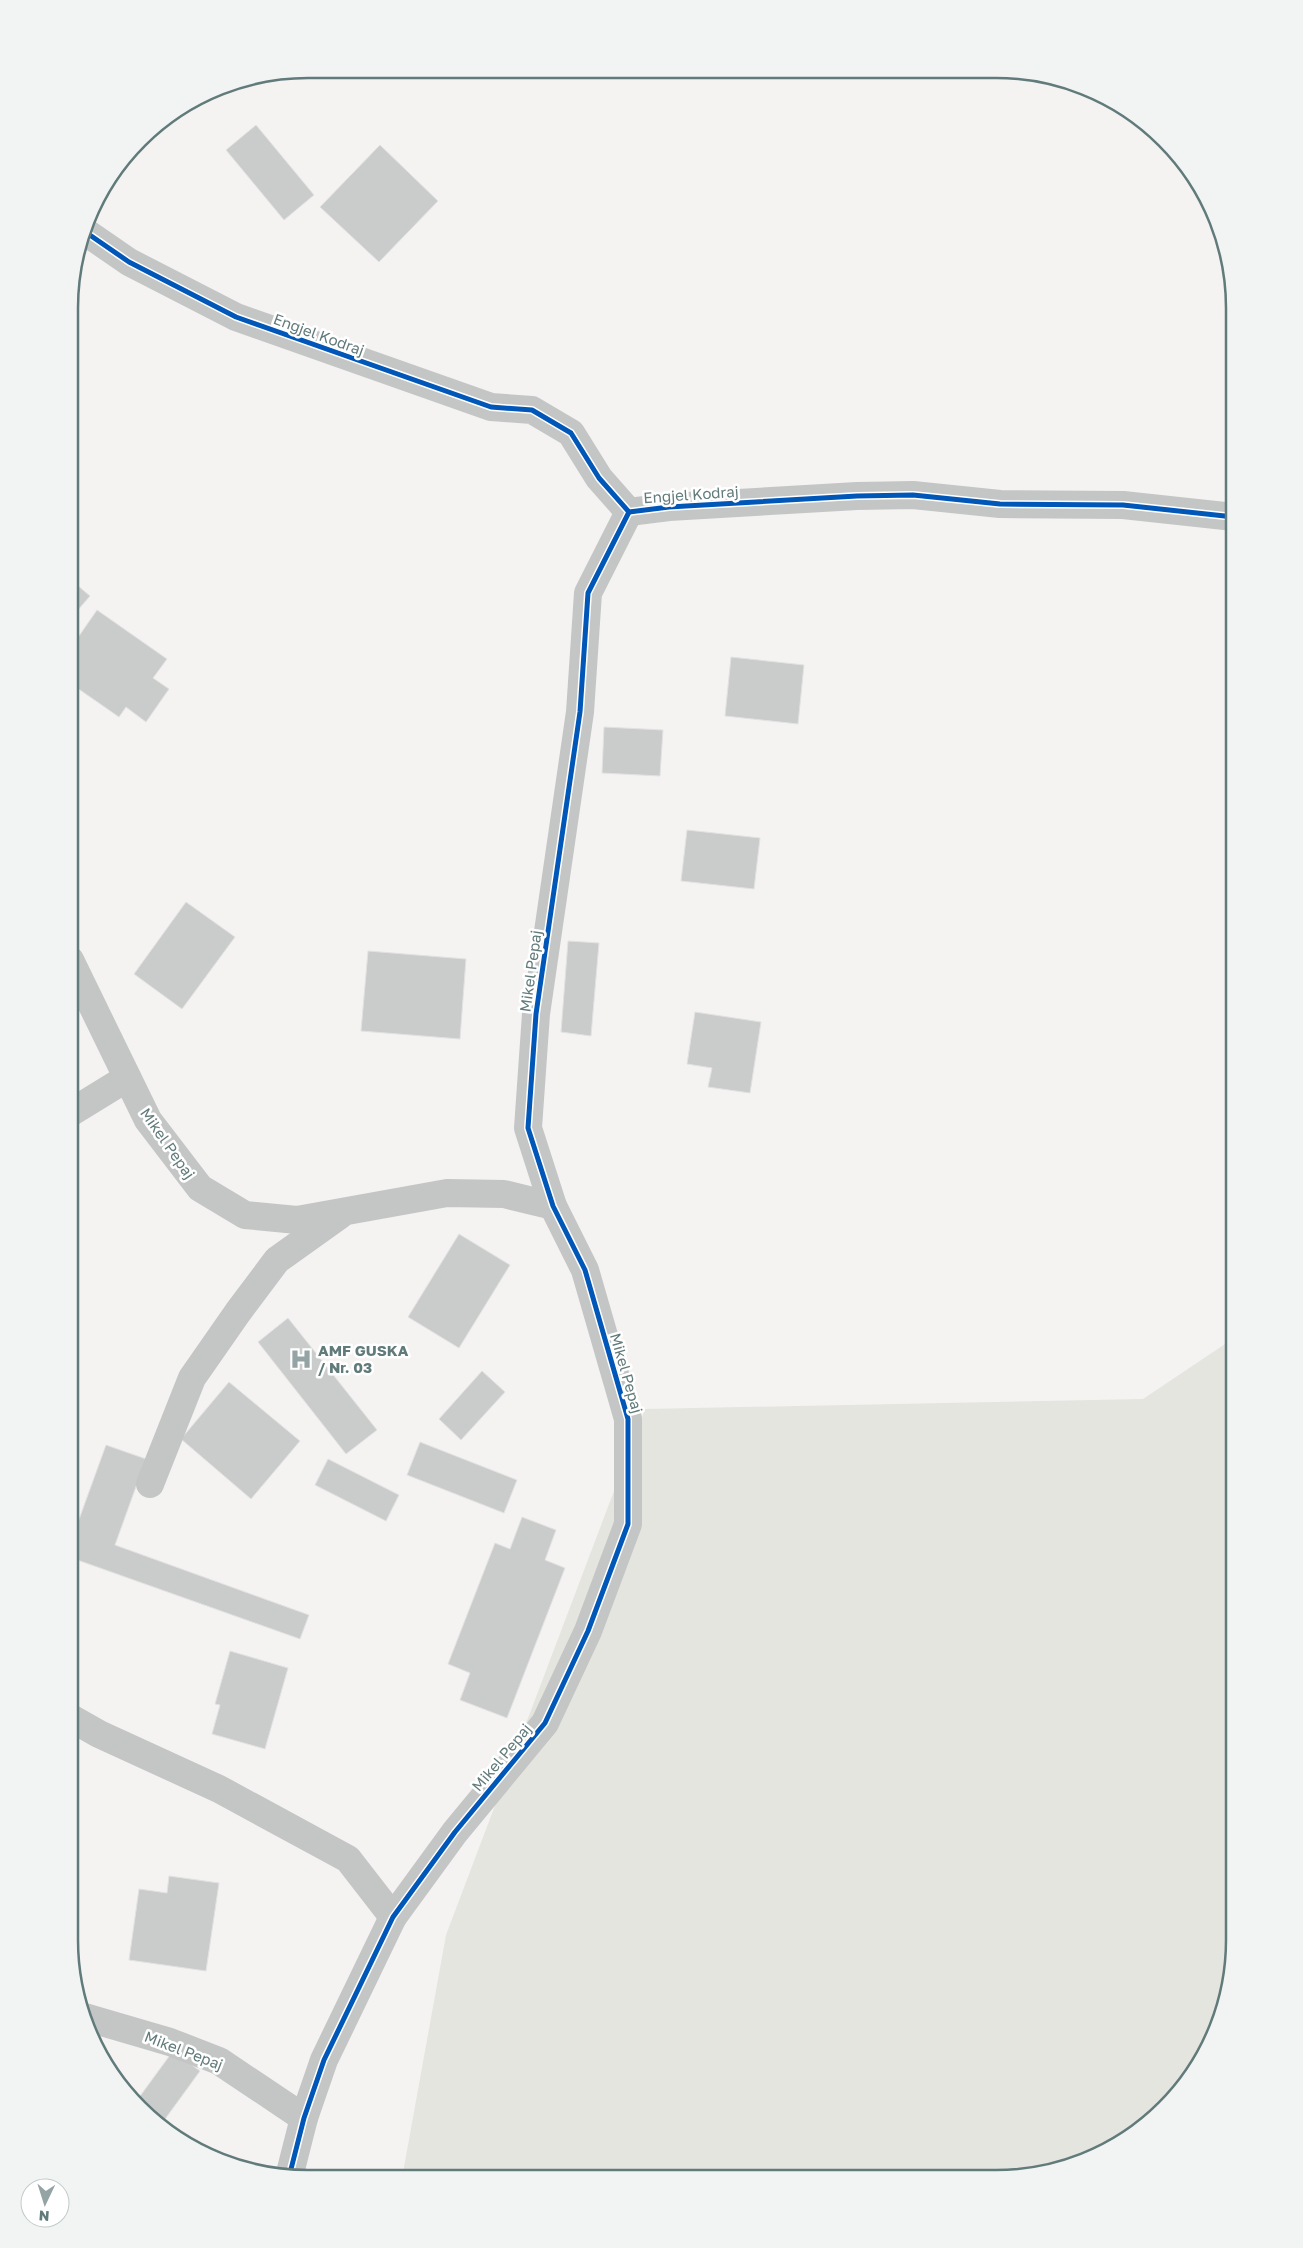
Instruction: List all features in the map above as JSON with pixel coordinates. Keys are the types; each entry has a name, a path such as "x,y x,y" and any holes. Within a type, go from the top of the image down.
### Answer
{"street":[{"name":"Engjel Kodraj","path":"89,235 129,262 236,318 491,407 532,410 571,433 599,478 629,512 669,507 857,496 914,495 1000,504 1123,505 1226,516"},
{"name":"Mikel Pepaj","path":"291,2170 304,2118 324,2060 393,1917 456,1832 545,1723 588,1631 628,1524 628,1419 585,1270 553,1206 528,1128 536,1014 580,712 588,593 629,512"},
{"name":"Mikel Pepaj","path":"78,977 148,1120 200,1188 246,1215 297,1220 447,1193 504,1194 553,1206"},
{"path":"78,1108 127,1078"},
{"name":"Mikel Pepaj","path":"150,1484 192,1378 238,1312 277,1260 345,1211"},
{"path":"78,1722 99,1734 219,1789 348,1860 393,1917"},
{"name":"Mikel Pepaj","path":"91,2019 170,2042 219,2061 304,2118"}],"shaded area":[{"path":"1226,1343 1226,1941 1224,1971 1218,2000 1208,2029 1195,2056 1169,2092 1147,2114 1111,2140 1070,2158 1026,2169 403,2170 446,1935 645,1409 1143,1399"}],"building":[{"path":"256,125 314,195 284,220 226,150"},
{"path":"380,145 438,201 379,262 320,207"},
{"path":"78,586 90,596 78,610"},
{"path":"97,610 167,659 153,678 169,689 146,722 126,707 119,717 78,689 78,637"},
{"path":"731,657 804,665 798,724 725,716"},
{"path":"604,727 663,730 660,776 602,773"},
{"path":"687,830 760,838 754,889 681,881"},
{"path":"186,902 235,937 182,1009 134,974"},
{"path":"568,941 599,943 591,1036 561,1032"},
{"path":"368,951 466,959 460,1039 361,1031"},
{"path":"695,1012 761,1022 750,1093 708,1087 712,1068 687,1064"},
{"path":"459,1234 510,1265 459,1348 408,1317"},
{"path":"288,1318 377,1430 346,1454 258,1342"},
{"path":"482,1371 505,1392 461,1440 439,1419"},
{"path":"229,1382 300,1441 251,1499 181,1439"},
{"path":"420,1442 517,1480 504,1513 407,1475"},
{"path":"106,1445 146,1459 115,1545 309,1615 300,1639 78,1560 78,1522"},
{"path":"328,1459 399,1495 386,1521 315,1485"},
{"path":"522,1517 556,1530 545,1560 565,1568 507,1718 460,1700 470,1673 448,1664 495,1543 510,1549"},
{"path":"230,1651 288,1668 265,1749 212,1734 220,1705 215,1704"},
{"path":"169,1876 219,1883 206,1971 129,1960 139,1889 167,1893"},
{"path":"173,2051 200,2071 164,2121 139,2097"}],"cycle path":[{"path":"89,235 129,262 236,317 491,407 532,410 571,433 599,478 629,512 669,507 857,496 913,495 1000,504 1123,505 1226,516"},
{"path":"291,2170 304,2118 324,2060 393,1917 455,1832 545,1723 588,1631 628,1524 628,1419 585,1270 553,1206 528,1128 536,1014 580,712 588,593 629,512"}],"place":[{"name":"AMF GUSKA / Nr. 03","path":"301,1359"}]}
